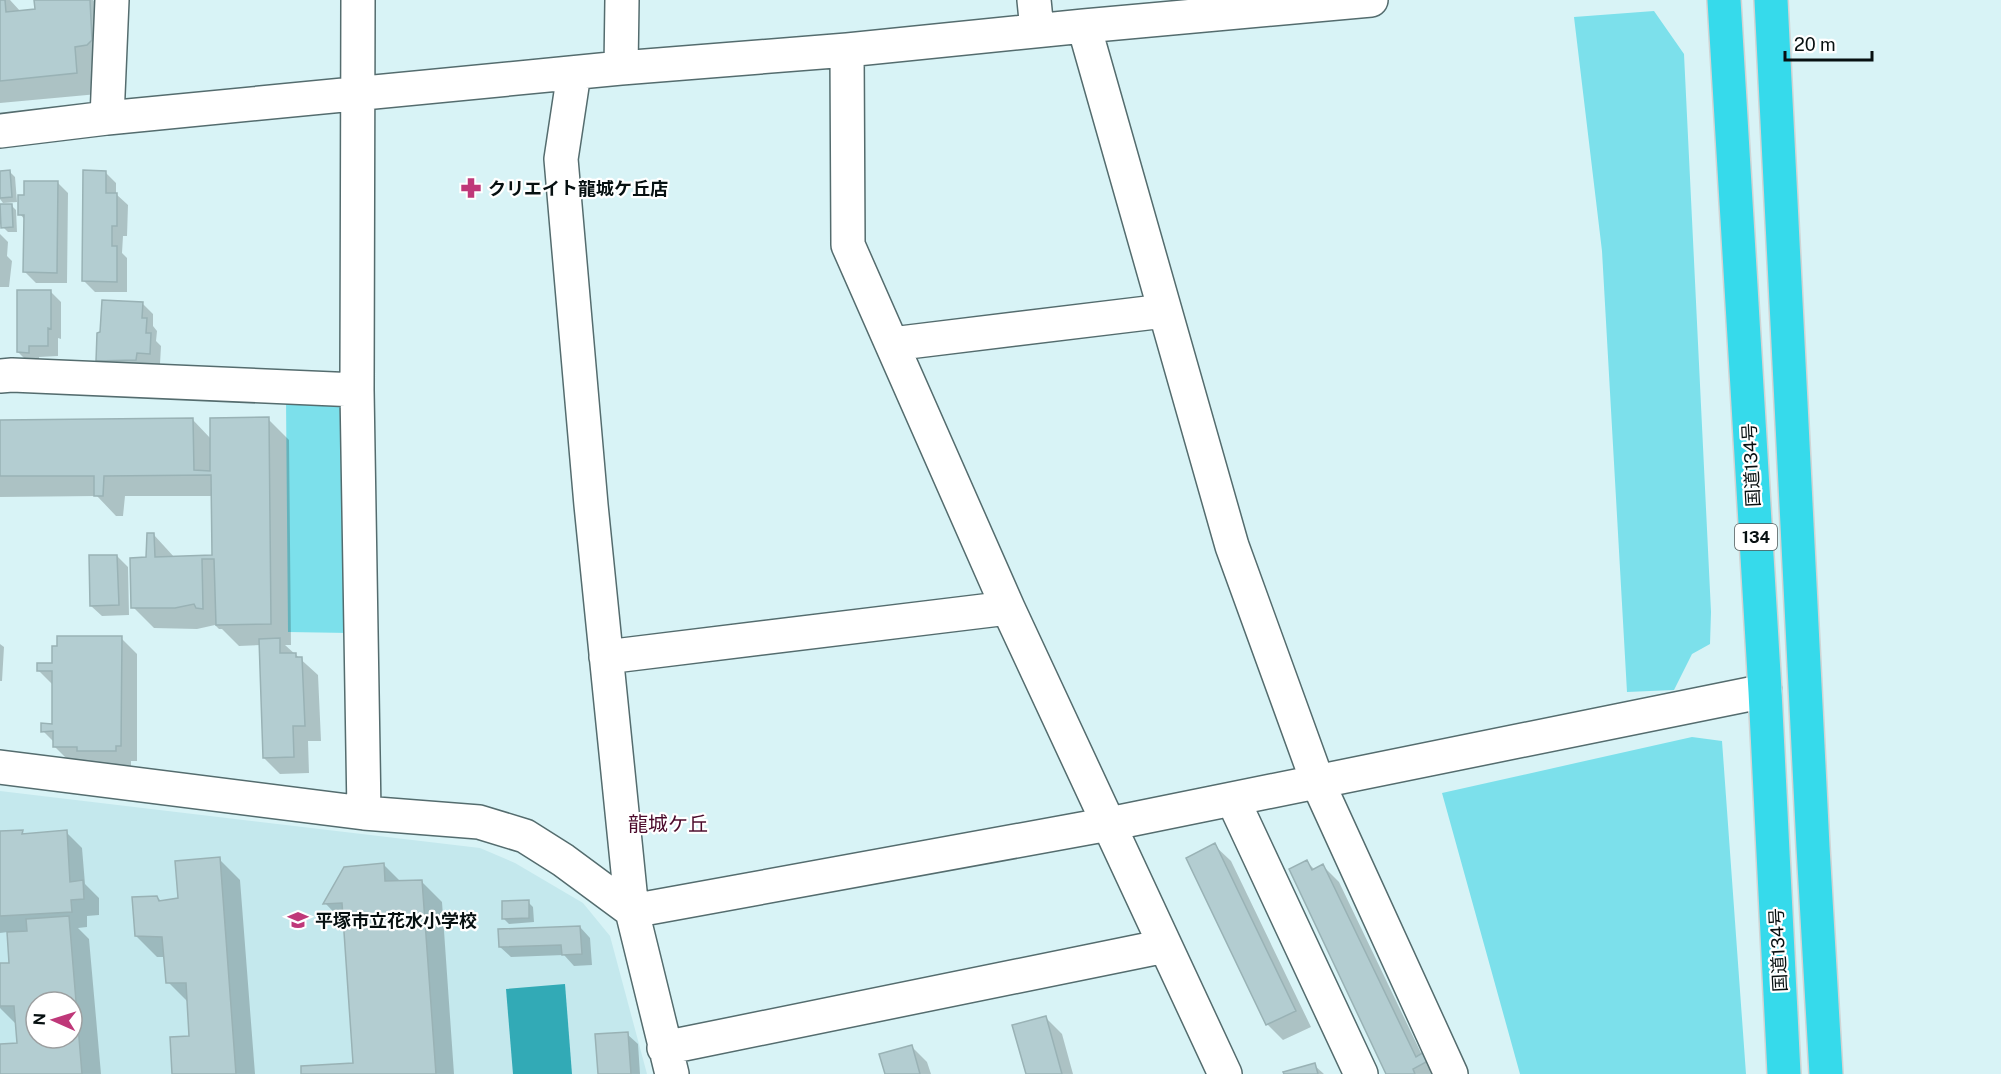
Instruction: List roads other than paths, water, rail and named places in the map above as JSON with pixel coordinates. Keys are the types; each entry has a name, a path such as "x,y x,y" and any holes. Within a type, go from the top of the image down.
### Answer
{"highway":[{"name":"国道134号","path":"1724,0 1765,691 1784,1074"},
{"name":"134","path":"1772,0 1826,1074"}],"street":[{"path":"107,118 111,0"},
{"path":"358,0 357,390 364,813"},
{"path":"621,68 622,0"},
{"path":"0,131 107,118 621,68 848,50 1035,15 1084,26 1371,0"},
{"path":"1084,26 1232,546 1317,783 1451,1074"},
{"path":"848,50 848,245 1008,608 1224,1074"},
{"path":"574,73 561,159 606,657 632,911 668,1061 1165,946"},
{"path":"892,345 1164,311"},
{"path":"0,376 24,375 357,390"},
{"path":"606,657 1008,608"},
{"path":"0,767 364,813 479,822 525,836 563,860 632,911 1109,825 1765,691"},
{"path":"1233,800 1361,1074"}],"place":[{"name":"クリエイト龍城ケ丘店","path":"471,188"},
{"name":"平塚市立花水小学校","path":"298,920"}],"district":[{"name":"龍城ケ丘","path":"668,824"}]}
